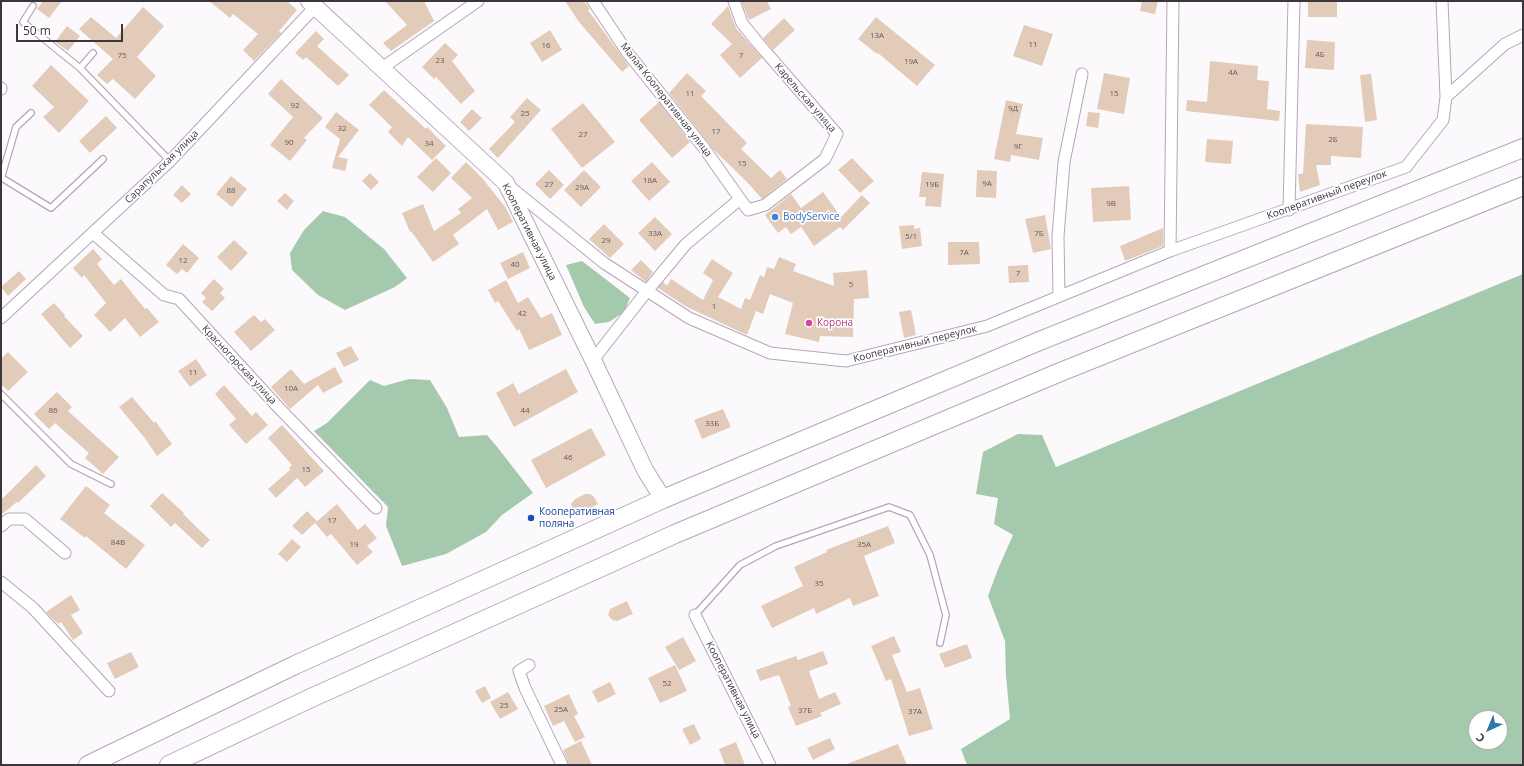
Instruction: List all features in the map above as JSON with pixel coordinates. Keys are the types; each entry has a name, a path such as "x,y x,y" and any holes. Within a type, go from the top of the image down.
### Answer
{"main road":[{"path":"88,765 295,665 663,499 1042,340 1523,148"},
{"path":"169,765 318,695 675,534 1051,376 1523,186"}],"street":[{"path":"382,68 478,1"},
{"name":"Малая Кооперативная улица","path":"593,1 627,52 704,148 740,199"},
{"name":"Карельская улица","path":"734,1 742,23 837,134 825,159 765,205 748,210 740,199"},
{"path":"1170,251 1173,1"},
{"path":"1289,210 1294,1"},
{"name":"Кооперативный переулок","path":"506,183 604,263 689,318 770,353 846,361 987,326 1170,251 1289,210 1406,167 1443,120 1446,97 1442,1"},
{"name":"Кооперативная улица","path":"312,4 506,183 645,470 663,499"},
{"name":"Сарапульская улица","path":"2,315 170,161 312,4"},
{"path":"1446,97 1505,44 1523,35"},
{"path":"1059,296 1058,236 1064,162 1082,74"},
{"path":"593,360 686,244 740,199"},
{"name":"Красногорская улица","path":"93,233 164,295 179,299 278,407 376,508"},
{"path":"1,526 9,518 25,519 65,553"},
{"path":"1,582 33,608 109,691"},
{"name":"Кооперативная улица","path":"695,615 770,765"},
{"path":"529,665 519,671 525,688 562,765"}],"lane":[{"path":"33,6 23,22 80,68 170,161"},
{"path":"80,68 93,53"},
{"path":"31,113 16,127 1,178 51,208 102,159"},
{"path":"1,394 71,464 111,484"},
{"path":"695,615 740,565 776,546 889,507 910,515 930,555 946,615 940,643"}],"green space":[{"path":"323,211 345,217 384,249 407,278 395,287 345,310 318,295 292,270 290,253 304,230"},
{"path":"582,261 630,298 624,312 609,322 595,324 584,307 566,265"},
{"path":"1523,274 1523,765 967,765 961,749 1010,719 1005,641 988,596 1013,535 994,524 998,498 976,494 983,452 1018,434 1042,435 1056,467"},
{"path":"409,379 430,380 447,408 459,437 487,435 533,493 502,515 486,532 446,554 402,566 386,526 388,507 314,431 327,423 370,380 384,386"}],"building":[{"path":"43,1 62,1 49,18 37,9"},
{"path":"209,1 287,1 297,10 279,31 281,33 254,61 243,50 258,34 233,14 230,18"},
{"path":"385,1 424,1 434,21 391,51 383,43 407,25"},
{"path":"565,1 584,1 590,9 588,10 629,66 622,72 579,22"},
{"path":"741,1 767,1 771,9 749,20"},
{"path":"1142,1 1158,1 1155,14 1140,11"},
{"path":"1308,1 1337,1 1337,17 1308,17"},
{"path":"728,6 736,28 762,58 740,78 720,55 732,44 711,24"},
{"path":"143,7 164,26 137,57 156,76 135,99 113,79 107,84 97,75 113,59 79,29 91,17 116,38"},
{"path":"876,17 935,65 917,86 878,53 877,54 858,39"},
{"path":"784,18 795,30 773,50 763,38"},
{"path":"1024,25 1053,34 1042,66 1013,56"},
{"path":"67,26 80,36 68,51 55,42"},
{"path":"550,30 562,50 542,62 530,43"},
{"path":"316,31 324,39 317,46 349,75 338,86 306,57 303,60 295,53"},
{"path":"1307,40 1335,42 1334,70 1305,68"},
{"path":"445,43 458,55 452,61 475,91 461,104 436,77 434,79 422,67"},
{"path":"1210,61 1258,66 1257,80 1269,81 1267,109 1280,111 1279,121 1186,111 1187,100 1207,102"},
{"path":"51,65 89,101 59,133 43,117 54,107 32,86"},
{"path":"687,73 706,91 701,96 747,143 741,149 771,178 780,170 787,179 762,199 714,150 669,93"},
{"path":"1104,73 1130,78 1124,114 1097,109"},
{"path":"1371,74 1377,120 1365,122 1360,75"},
{"path":"281,79 323,118 304,138 307,140 290,161 270,145 293,117 268,94"},
{"path":"384,90 426,129 427,127 446,146 432,160 408,137 402,146 388,132 392,127 369,105"},
{"path":"527,98 541,110 498,158 489,149 515,122 510,117"},
{"path":"1006,100 1023,104 1016,134 1043,138 1039,160 1011,155 1010,162 994,159"},
{"path":"659,102 690,142 672,158 639,120"},
{"path":"583,103 615,142 582,168 551,129"},
{"path":"472,109 482,118 469,131 460,122"},
{"path":"336,112 359,130 338,157 348,159 345,171 332,168 340,139 325,127"},
{"path":"1088,112 1100,113 1098,128 1086,126"},
{"path":"106,116 117,128 90,153 79,141"},
{"path":"1306,124 1363,127 1361,158 1331,156 1331,165 1316,165 1320,185 1300,192 1298,174 1303,174"},
{"path":"1207,139 1233,141 1231,164 1205,162"},
{"path":"436,158 451,173 433,192 417,177"},
{"path":"852,158 874,181 860,193 838,170"},
{"path":"466,162 482,178 506,208 513,222 498,230 487,209 453,235 459,244 433,262 411,231 410,232 402,213 423,204 434,231 461,213 458,209 472,198 451,178"},
{"path":"652,162 670,182 649,201 631,181"},
{"path":"549,170 564,185 550,199 535,184"},
{"path":"584,170 601,187 581,207 564,190"},
{"path":"977,170 997,171 996,198 976,197"},
{"path":"922,172 944,174 941,207 925,206 926,197 919,197"},
{"path":"370,173 379,182 371,190 362,181"},
{"path":"231,176 247,189 232,207 216,194"},
{"path":"182,185 191,194 182,203 173,195"},
{"path":"1129,186 1131,220 1093,222 1091,188"},
{"path":"823,192 841,217 862,195 870,203 843,230 840,227 814,246 801,227 791,234 786,227 778,233 765,215 791,194 801,208"},
{"path":"285,193 294,201 287,210 277,201"},
{"path":"1045,215 1051,249 1033,253 1025,219"},
{"path":"655,217 672,234 655,251 638,233"},
{"path":"604,224 624,244 610,258 589,239"},
{"path":"914,225 914,229 920,228 922,246 902,249 899,226"},
{"path":"1163,228 1163,246 1125,261 1120,246"},
{"path":"234,240 248,253 231,271 217,257"},
{"path":"948,242 979,242 980,264 948,265"},
{"path":"183,244 199,258 187,273 182,269 177,274 166,265"},
{"path":"93,249 102,259 97,264 114,285 121,279 145,309 147,308 159,322 140,337 125,318 110,332 94,315 106,303 84,275 82,278 73,268"},
{"path":"523,252 530,268 508,279 500,263"},
{"path":"779,257 796,264 793,271 834,286 833,273 867,270 869,298 854,299 853,337 820,336 819,342 785,334 793,303 770,294 763,314 756,311 747,335 685,306 658,288 663,282 667,286 671,279 703,300 713,280 703,273 712,259 733,273 718,297 741,309 745,298 750,300 760,275 764,277 767,267 774,269"},
{"path":"641,260 653,272 646,282 631,270"},
{"path":"1028,265 1029,282 1009,283 1008,266"},
{"path":"19,271 26,279 8,296 1,287"},
{"path":"214,279 224,289 220,293 225,298 212,311 202,302 206,298 201,293"},
{"path":"506,280 518,303 528,297 541,318 552,313 562,335 529,350 519,329 517,331 498,301 495,303 488,290"},
{"path":"54,303 83,336 70,348 41,314"},
{"path":"911,310 916,335 904,338 899,312"},
{"path":"254,315 261,322 265,319 275,330 251,351 234,332"},
{"path":"351,346 359,360 344,367 336,353"},
{"path":"8,352 28,372 8,391 1,384 1,359"},
{"path":"196,359 207,375 190,387 178,371"},
{"path":"335,367 343,382 323,393 318,385 290,409 271,387 291,369 304,384"},
{"path":"566,369 578,392 514,427 496,393 513,383 519,394"},
{"path":"224,385 252,416 256,412 268,425 246,444 229,425 236,419 215,394"},
{"path":"57,392 72,407 68,411 119,457 103,474 85,458 89,453 55,423 49,429 34,414"},
{"path":"132,397 154,423 155,421 172,444 157,456 144,437 119,407"},
{"path":"723,409 731,427 702,439 694,420"},
{"path":"282,425 324,471 305,487 297,478 276,498 268,489 290,470 289,468 292,465 268,438"},
{"path":"591,428 606,455 546,488 531,460"},
{"path":"36,465 46,476 18,503 17,502 1,515 1,500"},
{"path":"86,486 110,505 104,513 145,545 126,569 86,536 85,538 60,519"},
{"path":"162,493 210,540 202,548 175,523 171,527 150,506"},
{"path":"585,494 590,494 594,497 598,504 575,516 571,504 575,499"},
{"path":"337,504 358,530 365,524 377,538 367,546 373,552 357,565 331,534 327,537 315,523"},
{"path":"307,511 317,521 302,535 292,526"},
{"path":"888,526 895,543 864,556 879,596 853,606 850,598 816,614 814,608 772,628 761,606 803,586 794,567 827,552 826,550"},
{"path":"292,539 301,547 287,562 278,554"},
{"path":"71,595 80,610 71,615 83,633 73,640 61,622 58,624 46,612"},
{"path":"627,601 633,614 617,621 612,620 608,615 610,609"},
{"path":"894,636 901,652 892,655 907,692 920,688 933,729 909,736 891,679 886,681 871,646"},
{"path":"683,637 696,661 679,670 665,647"},
{"path":"967,644 972,658 945,668 939,654"},
{"path":"823,651 828,664 809,671 819,699 835,692 841,704 820,713 822,716 796,726 788,707 791,706 779,675 760,681 756,670 796,656 798,660"},
{"path":"131,652 139,667 115,679 107,663"},
{"path":"675,665 687,691 660,703 648,678"},
{"path":"610,682 616,694 598,703 592,691"},
{"path":"485,686 491,698 482,703 475,691"},
{"path":"508,692 518,709 500,719 490,702"},
{"path":"569,694 578,714 574,716 585,737 575,742 564,721 553,726 544,706"},
{"path":"694,724 701,739 690,745 682,729"},
{"path":"830,738 835,749 813,760 807,748"},
{"path":"581,741 592,765 569,765 563,750"},
{"path":"736,742 745,765 725,765 719,749"},
{"path":"898,744 907,765 847,765 847,764"}],"place":[{"name":"BodyService","path":"775,217"},
{"name":"Корона","path":"809,323"},
{"name":"Кооперативная поляна","path":"531,518"}]}
